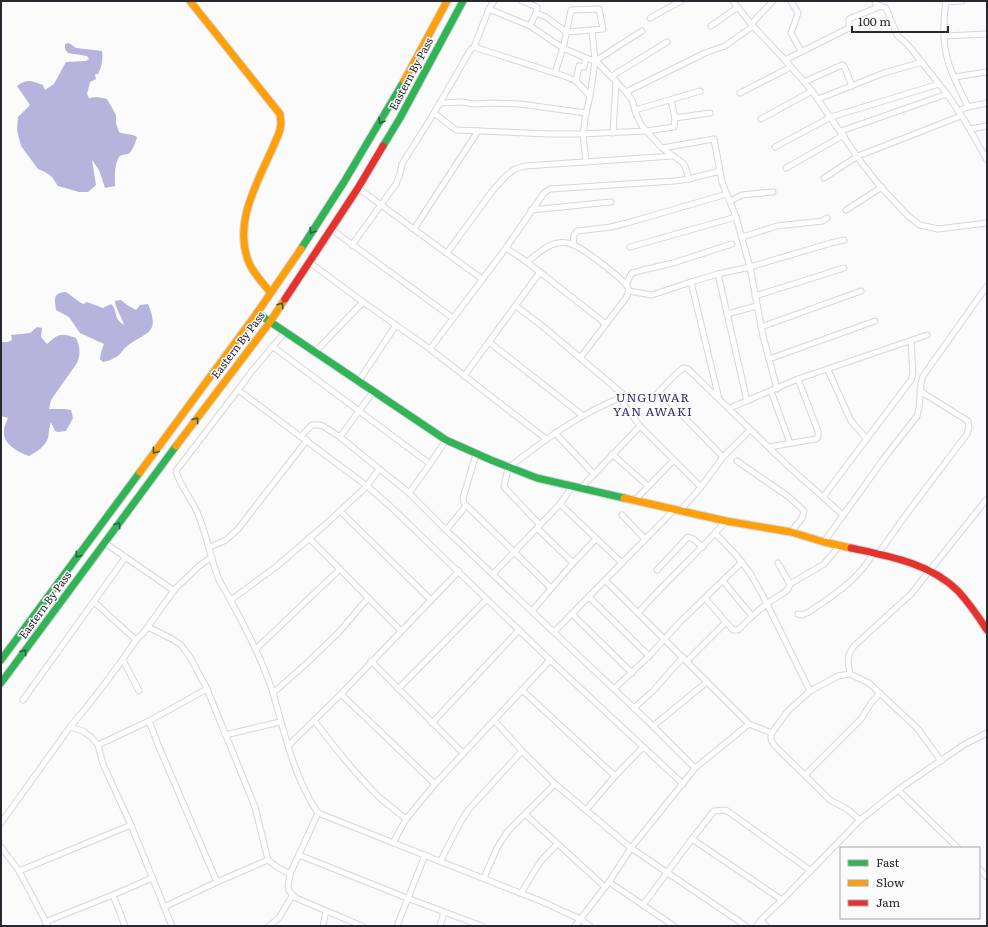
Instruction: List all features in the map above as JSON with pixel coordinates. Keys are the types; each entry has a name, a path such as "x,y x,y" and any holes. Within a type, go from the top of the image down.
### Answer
{"main road":[{"path":"190,1 280,114 282,120 280,131 256,182 246,219 244,244 249,262 270,292"},
{"name":"Eastern By Pass","path":"1,660 257,313 307,240 375,133 447,1"},
{"name":"Eastern By Pass","path":"1,683 270,322 358,188 400,118 463,1"},
{"path":"257,313 446,440 508,468 537,478 580,489 726,521 791,532 824,542 905,561 929,571 957,590 986,626"}],"street":[{"path":"352,245 396,184 402,164 440,103 471,49 474,48 489,9 494,1"},
{"path":"522,1 538,7 530,26"},
{"path":"650,18 681,1"},
{"path":"733,1 752,25 812,91 858,156 882,187 908,216 920,225 938,229 987,223"},
{"path":"626,92 705,53 725,46 752,25 773,1"},
{"path":"791,1 798,13 790,33 801,51"},
{"path":"874,1 886,8 897,35 908,45 947,94 960,113 986,158"},
{"path":"962,1 945,2 944,36 948,62 968,107"},
{"path":"785,60 801,51 822,43 849,28 849,19 881,6"},
{"path":"710,26 738,7"},
{"path":"489,9 530,26 563,48 595,61 612,76 632,100 642,126 646,131 662,148 685,166 689,179"},
{"path":"536,13 546,17 566,32 603,29 599,9 571,10 566,32 563,48 555,73"},
{"path":"586,162 583,134 595,61 592,30"},
{"path":"595,61 642,31"},
{"path":"944,36 987,34"},
{"path":"612,76 667,42"},
{"path":"474,48 576,81 590,96"},
{"path":"576,81 579,66 584,67 586,58"},
{"path":"818,99 884,73 922,62"},
{"path":"804,82 842,65 844,66 852,86"},
{"path":"740,93 791,67"},
{"path":"955,77 987,72"},
{"path":"613,133 616,81"},
{"path":"775,147 831,117 939,84"},
{"path":"635,110 700,91"},
{"path":"761,119 812,91"},
{"path":"786,168 843,133 947,94"},
{"path":"434,113 456,130 550,134 613,133 646,131 674,127 675,118 671,100"},
{"path":"440,103 462,102 475,104 520,104 586,113"},
{"path":"824,178 858,156 960,113 968,107 987,103"},
{"path":"675,118 710,113"},
{"path":"970,130 987,126"},
{"path":"414,229 478,131"},
{"path":"662,148 714,139 726,194 736,217 750,267 761,327 777,388"},
{"path":"447,253 493,190 515,169 525,166 673,156"},
{"path":"430,349 506,248 531,210 544,193 550,189 642,184 689,179 720,171"},
{"path":"846,210 882,187"},
{"path":"358,188 482,279"},
{"path":"730,201 742,195 773,192"},
{"path":"573,245 574,235 577,231 611,227 726,194"},
{"path":"531,210 611,202"},
{"path":"630,247 736,217"},
{"path":"742,237 777,226 823,221 827,218"},
{"path":"331,230 453,318"},
{"path":"629,292 652,295 718,274 750,267 844,240"},
{"path":"527,262 550,245 558,243 573,245 593,258 626,285 629,292 626,298 580,358"},
{"path":"626,285 632,274 673,263 732,244"},
{"path":"506,248 527,262 606,324"},
{"path":"309,262 430,349 546,439"},
{"path":"755,296 844,268"},
{"path":"464,376 540,272"},
{"path":"718,274 746,401"},
{"path":"691,282 719,399"},
{"path":"824,542 884,457 917,416 923,376 985,293 987,286"},
{"path":"761,327 861,291"},
{"path":"315,352 363,302"},
{"path":"516,306 624,396"},
{"path":"727,314 757,306"},
{"path":"769,359 875,321"},
{"path":"358,382 396,325"},
{"path":"285,332 272,346 176,471 179,482 190,497 198,513 210,547 214,568 219,580 257,648 273,693 288,746 311,802 318,813 521,893 580,919 590,926"},
{"path":"730,408 798,380 927,335"},
{"path":"823,497 911,380 913,374 911,340"},
{"path":"490,342 582,415"},
{"path":"272,346 430,464"},
{"path":"573,563 504,487 508,468 554,433 582,415 600,406 624,396 649,400 660,392 683,368 686,368 730,408 750,430 843,515"},
{"path":"828,370 851,421 867,439"},
{"path":"769,447 816,439 819,435 798,380"},
{"path":"238,390 307,440 391,506 550,660 683,784"},
{"path":"771,391 790,443"},
{"path":"798,614 802,615 809,612 849,581 863,568 908,512 967,434 969,427 968,421 920,391"},
{"path":"340,437 373,392"},
{"path":"660,392 723,457"},
{"path":"619,398 640,426 701,487"},
{"path":"301,436 312,425 316,424 323,426 340,437 409,493 695,768"},
{"path":"580,489 640,426"},
{"path":"554,632 645,539 701,487 723,457 750,430"},
{"path":"554,433 594,474"},
{"path":"210,547 226,540 238,529 307,440"},
{"path":"409,493 446,440"},
{"path":"476,454 463,498 466,506 552,588"},
{"path":"612,454 648,486"},
{"path":"634,501 674,460"},
{"path":"737,462 789,497 804,510 802,518 791,532"},
{"path":"231,600 277,566 340,511 367,486 379,469"},
{"path":"493,574 560,504 572,487"},
{"path":"850,674 848,658 849,653 854,646 911,594 986,500"},
{"path":"560,504 622,563"},
{"path":"446,530 466,506"},
{"path":"340,511 431,600"},
{"path":"622,515 645,539"},
{"path":"638,613 661,587 703,547 726,521"},
{"path":"715,533 742,562 766,603 810,690"},
{"path":"309,538 401,631"},
{"path":"657,570 688,538 693,539 703,547"},
{"path":"532,612 573,563 596,539"},
{"path":"104,543 171,589 176,589"},
{"path":"705,598 735,631 766,603 785,592 789,588 790,584 824,564 840,545"},
{"path":"1,823 70,727 89,705 136,640 148,627 176,589 199,566 212,557"},
{"path":"23,700 125,558"},
{"path":"614,689 632,673 664,639 742,562"},
{"path":"778,563 790,584"},
{"path":"257,648 340,569"},
{"path":"288,746 341,694 459,571"},
{"path":"605,580 749,724 772,733"},
{"path":"722,581 752,616"},
{"path":"589,597 649,656"},
{"path":"273,693 340,631 368,598"},
{"path":"398,688 487,600"},
{"path":"94,602 136,640"},
{"path":"572,614 632,673"},
{"path":"634,708 726,622"},
{"path":"148,627 181,645 190,658 207,689 254,807 268,860 290,874"},
{"path":"432,723 519,630"},
{"path":"123,660 139,691"},
{"path":"393,843 406,819 435,784 550,660"},
{"path":"371,661 463,753"},
{"path":"860,820 847,809 830,800 772,742 770,736 787,712 810,690 838,676 850,674 869,683 918,729 940,761"},
{"path":"653,726 707,682"},
{"path":"98,745 149,721 207,689"},
{"path":"522,690 615,776"},
{"path":"805,774 861,719 871,703 880,693"},
{"path":"341,694 435,784"},
{"path":"314,720 337,752 362,780 406,819"},
{"path":"494,720 555,784 631,848 746,926"},
{"path":"149,721 217,882"},
{"path":"225,735 280,722"},
{"path":"575,926 609,882 631,848 695,768 749,724"},
{"path":"70,727 83,731 98,745 103,764 131,825 172,926"},
{"path":"757,926 761,920 860,820 898,790 940,761 965,744 987,733"},
{"path":"586,810 615,776 644,747"},
{"path":"440,862 461,821 469,809 522,751"},
{"path":"484,878 496,848 508,830 555,784"},
{"path":"898,790 957,847"},
{"path":"643,905 714,811 726,810 811,871"},
{"path":"318,813 290,874 288,886 289,891 292,896 362,926"},
{"path":"524,814 605,887"},
{"path":"20,870 131,825"},
{"path":"692,839 782,900"},
{"path":"521,893 541,861 557,844"},
{"path":"1,847 20,870 46,924 152,878"},
{"path":"299,855 482,926"},
{"path":"397,926 425,855"},
{"path":"164,907 268,860"},
{"path":"609,882 674,926"},
{"path":"113,895 125,926"},
{"path":"269,926 279,918 292,896"},
{"path":"323,926 326,911"},
{"path":"440,926 444,912"},
{"path":"761,920 766,926"}],"water":[{"path":"69,43 76,48 102,51 100,69 98,74 95,74 96,79 90,82 87,94 89,98 97,97 107,99 116,115 116,123 119,132 137,137 131,151 128,154 120,156 117,160 115,186 105,188 99,170 92,160 96,185 88,192 79,192 58,186 52,177 38,169 21,146 17,130 18,117 30,105 17,86 21,83 30,81 43,85 45,90 54,84 66,62 86,61 89,59 87,56 68,53 65,49 65,44"},
{"path":"66,292 84,304 87,302 103,308 111,304 118,319 124,325 115,301 121,300 136,310 140,305 148,304 152,314 152,327 145,335 126,347 117,357 103,362 100,359 104,344 80,333 69,317 56,310 56,295"},
{"path":"37,327 42,328 41,337 47,344 60,335 67,335 76,338 79,347 79,354 77,363 51,400 49,409 71,410 73,418 66,431 55,431 51,422 47,441 40,449 29,456 12,447 4,435 4,427 8,418 1,416 1,342 8,342 12,340 11,335 30,333"}],"traffic: fast":[{"path":"383,146 400,118 463,1"},
{"path":"301,249 344,182 404,81"},
{"path":"257,313 446,440 537,478 624,498"},
{"path":"1,683 176,446"},
{"path":"1,660 140,472"}],"traffic: slow":[{"path":"190,1 280,114 280,130 258,179 246,213 244,230 245,248 250,265 270,292"},
{"path":"404,81 447,1"},
{"path":"140,472 257,313 301,249"},
{"path":"176,446 270,322 285,299"},
{"path":"624,498 726,521 791,532 851,548"}],"traffic: jam":[{"path":"285,299 358,188 383,146"},
{"path":"851,548 908,562 922,567 947,581 966,600 987,630"}],"district":[{"name":"UNGUWAR YAN AWAKI","path":"653,405"}]}
